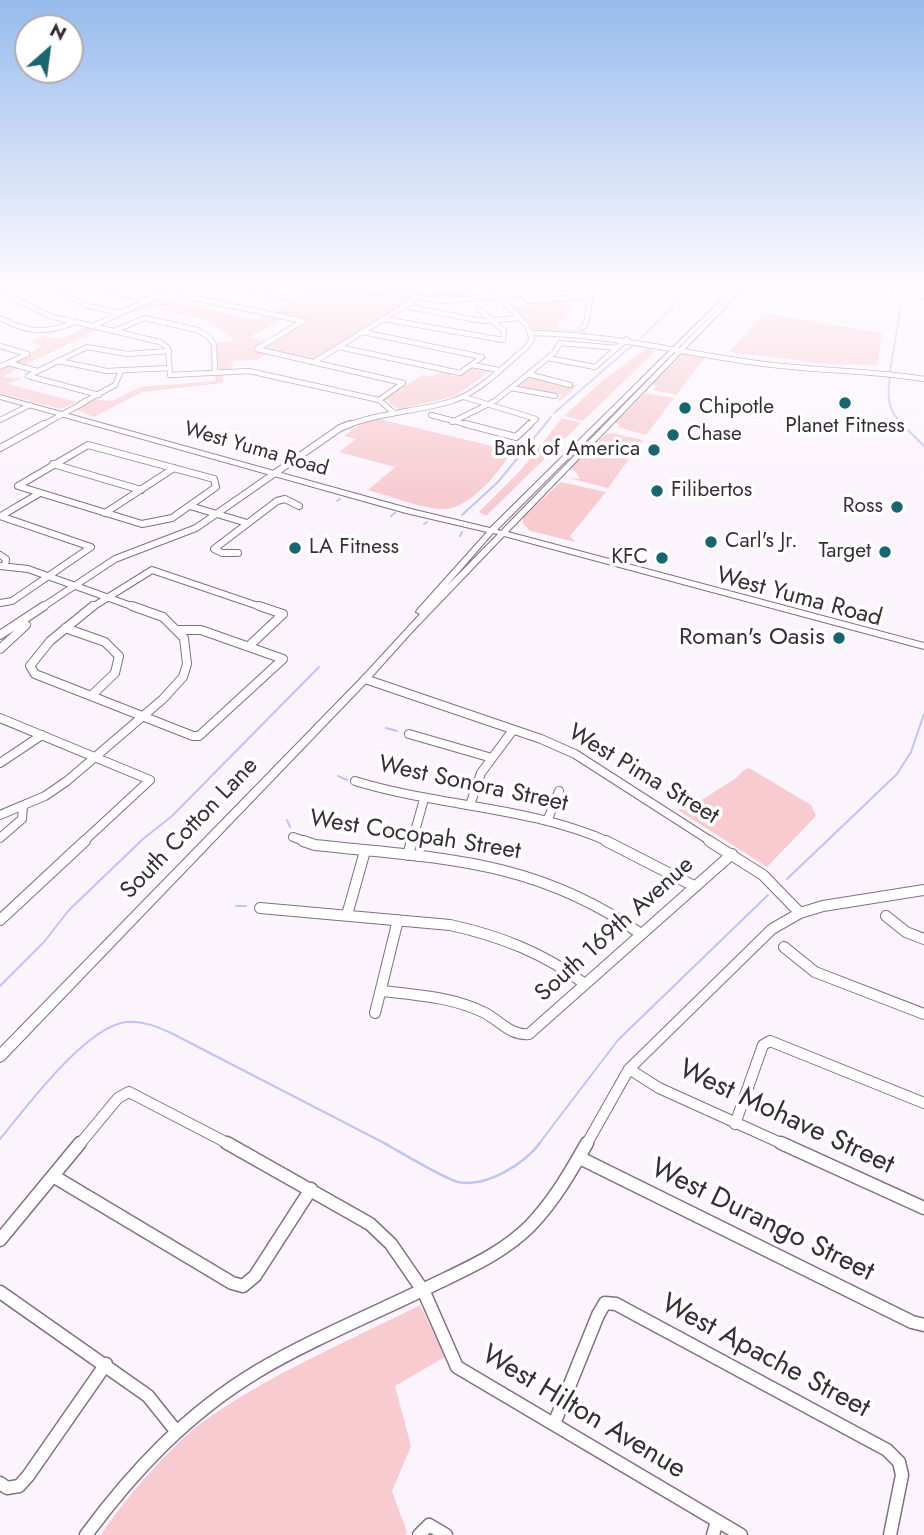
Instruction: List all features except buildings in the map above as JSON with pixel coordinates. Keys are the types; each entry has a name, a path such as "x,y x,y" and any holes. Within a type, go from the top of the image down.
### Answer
{"main road":[{"name":"South Cotton Lane","path":"409,630 447,579 490,532 664,356"},
{"name":"South Cotton Lane","path":"0,1056 676,356"},
{"path":"642,390 639,388 650,370"},
{"name":"West Yuma Road","path":"0,397 490,532 505,532 923,648"},
{"path":"594,426 605,429"},
{"path":"556,478 552,476 575,446"},
{"name":"West Yuma Road","path":"505,532 588,560 861,635 923,648"},
{"path":"588,560 672,579"},
{"path":"436,604 450,583 447,579"}],"street":[{"path":"0,367 24,356"},
{"path":"69,356 28,376 99,395"},
{"path":"169,356 169,374 265,373 379,400 393,412"},
{"path":"214,356 215,372"},
{"path":"286,356 403,383 379,400"},
{"path":"314,362 325,356"},
{"path":"379,356 460,373 482,357 475,356"},
{"path":"0,649 22,628 120,556 186,533 220,513 340,428 368,417 433,407 464,397 516,356"},
{"path":"452,422 488,405 550,356"},
{"path":"548,358 595,367 609,356"},
{"path":"720,356 774,365 923,377"},
{"path":"58,361 93,370 169,368"},
{"path":"9,363 37,371"},
{"path":"474,364 499,370"},
{"path":"0,448 99,395 117,383 121,371"},
{"path":"528,374 570,385"},
{"path":"511,388 555,396"},
{"path":"431,415 516,437 536,417 464,397"},
{"path":"0,420 30,405"},
{"path":"88,445 214,480 217,484 215,489 166,521 130,521 18,486 53,464 88,445"},
{"path":"53,464 141,490"},
{"path":"105,513 174,468"},
{"path":"1,516 40,493"},
{"path":"238,553 222,553 214,549 281,499 299,506"},
{"path":"192,505 249,522"},
{"path":"0,603 12,601 91,547 1,516"},
{"path":"0,555 6,559 2,566 28,569 163,617 180,631 187,649 187,664 183,677 144,716 56,789 0,815"},
{"path":"180,631 201,630 283,659 199,736 193,736 35,674 30,666 33,658 65,628 134,578 152,570 283,614 249,646"},
{"path":"0,635 79,586"},
{"path":"65,628 105,642 119,656 115,673 91,696"},
{"name":"West Pima Street","path":"365,679 575,754 732,853 772,882 800,913"},
{"path":"0,718 150,780 0,920"},
{"path":"470,805 478,778 513,730"},
{"path":"410,734 492,758"},
{"path":"0,763 42,735"},
{"name":"West Sonora Street","path":"355,781 424,799 548,819 596,834 632,850 694,886"},
{"path":"548,819 559,791"},
{"path":"408,855 424,799"},
{"path":"0,838 22,818 23,806"},
{"name":"West Cocopah Street","path":"293,837 304,843 465,862 526,875 595,904 641,934"},
{"path":"347,915 365,851"},
{"name":"South 169th Avenue","path":"382,991 458,1002 486,1014 516,1033 525,1035 732,853"},
{"path":"86,1535 122,1486 176,1431 259,1371 424,1292 492,1256 527,1228 558,1194 629,1069 772,929 800,913 823,906 924,890"},
{"path":"260,908 450,925 499,937 558,964 585,984"},
{"path":"886,916 906,932 924,939"},
{"path":"375,1013 397,920"},
{"path":"785,947 816,972 924,1014"},
{"path":"735,1124 763,1045 770,1041 924,1103"},
{"name":"West Mohave Street","path":"629,1069 659,1088 735,1124 924,1208"},
{"name":"West Hilton Avenue","path":"53,1176 118,1098 129,1092 137,1094 311,1189 369,1224 391,1244 424,1292 457,1367 554,1424 715,1528 741,1535"},
{"name":"West Durango Street","path":"580,1158 924,1325"},
{"path":"0,1240 53,1176 232,1283 243,1286 254,1276 311,1189"},
{"path":"0,1292 148,1396 176,1431"},
{"name":"West Apache Street","path":"554,1424 605,1303 616,1304 887,1450 899,1462 902,1475 890,1535"},
{"path":"0,1483 7,1488 19,1486 106,1364"},
{"path":"424,1530 446,1535"}],"shaded area":[{"path":"27,356 44,356 24,365 15,363"},
{"path":"217,356 264,356 257,360 234,361 231,370 219,369"},
{"path":"293,356 321,356 314,360"},
{"path":"637,356 650,356 583,421 564,416 602,381"},
{"path":"681,356 706,356 676,395 653,390 657,386 652,384"},
{"path":"758,356 878,356 877,365 826,364"},
{"path":"10,365 19,368 3,377 23,378 8,384 77,402 91,396 61,409 0,393 0,368"},
{"path":"472,367 491,371 455,396 399,409 389,403 392,401 383,400 399,389 404,390 401,388 423,375 433,377 442,371 458,376"},
{"path":"224,373 223,383 142,392 94,417 76,410 94,399 112,401 140,387 215,381 215,374"},
{"path":"527,376 566,386 580,383 560,401 558,399 562,395 517,389 515,386"},
{"path":"645,393 674,398 646,435 618,427 619,424 614,423"},
{"path":"562,418 581,423 486,516 479,512 521,470"},
{"path":"379,419 513,451 481,490 460,505 449,509 420,506 368,490 395,467 339,452 356,439 344,436 360,424"},
{"path":"606,434 643,440 608,488 568,478 580,479 575,471 569,469"},
{"path":"561,482 606,492 570,536 575,542 530,531 523,523 523,517"},
{"path":"749,768 811,805 816,816 767,867 678,810 699,801"},
{"path":"420,1305 445,1357 395,1386 411,1446 392,1491 407,1532 405,1535 101,1535 147,1476 200,1424 252,1390"}],"waterway":[{"path":"554,413 621,356"},
{"path":"890,371 893,356"},
{"path":"890,377 888,390 891,409 924,446"},
{"path":"462,515 498,482 551,417"},
{"path":"391,516 395,513"},
{"path":"460,536 462,532"},
{"path":"0,986 44,942 69,910 143,839 172,816 319,667"},
{"path":"787,879 897,774 911,752 924,714"},
{"path":"386,728 397,731"},
{"path":"338,776 347,780"},
{"path":"287,820 290,827"},
{"path":"538,1145 618,1040 768,895"},
{"path":"236,906 246,906"},
{"path":"0,1139 75,1053 110,1027 126,1022 138,1022 173,1034 388,1145"},
{"path":"384,1143 442,1175 458,1182 469,1183 504,1173 540,1143"}],"place":[{"name":"Planet Fitness","path":"845,403"},
{"name":"Chipotle","path":"685,408"},
{"name":"Chase","path":"673,435"},
{"name":"Bank of America","path":"654,450"},
{"name":"Filibertos","path":"657,491"},
{"name":"Ross","path":"897,507"},
{"name":"Carl's Jr.","path":"711,542"},
{"name":"LA Fitness","path":"295,548"},
{"name":"Target","path":"885,552"},
{"name":"KFC","path":"662,558"},
{"name":"Roman's Oasis","path":"839,638"}]}
